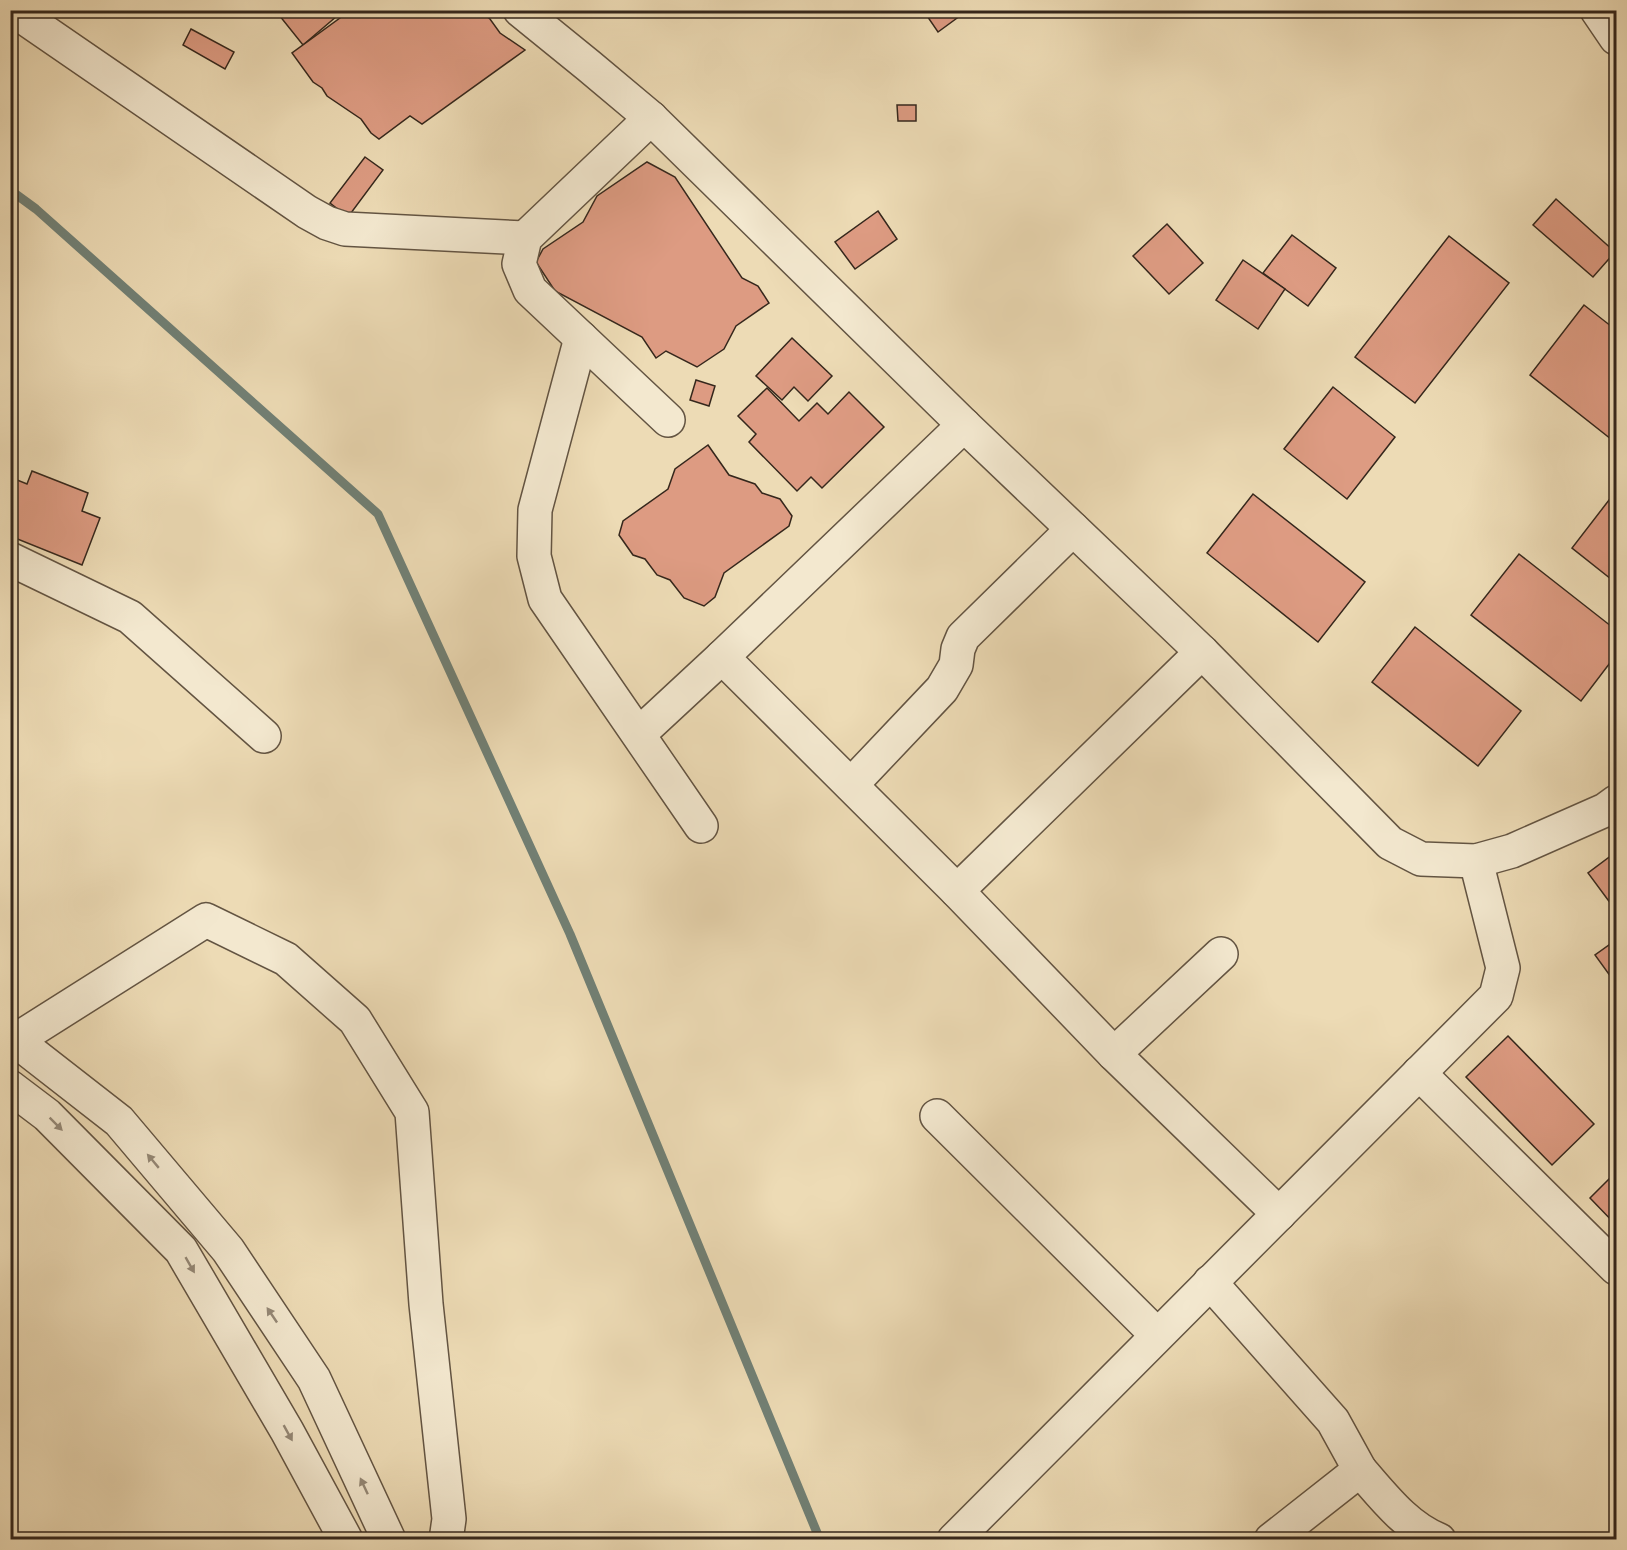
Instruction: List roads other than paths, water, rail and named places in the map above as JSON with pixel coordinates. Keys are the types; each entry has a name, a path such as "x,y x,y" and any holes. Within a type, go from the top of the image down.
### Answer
{"street":[{"path":"13,10 307,212 327,223 345,230 525,238"},
{"path":"520,10 651,118 964,425 1202,652 1390,843 1421,859 1476,861 1512,851 1605,810 1617,802"},
{"path":"1598,10 1617,38"},
{"path":"651,118 525,238 519,264 530,290 668,420"},
{"path":"580,338 535,510 534,556 545,599 701,826"},
{"path":"639,734 964,425"},
{"path":"851,785 942,689 956,665 958,649 963,638 1073,529"},
{"path":"10,559 130,617 264,736"},
{"path":"957,891 1202,652"},
{"path":"722,657 957,891 1114,1054 1279,1214"},
{"path":"954,1539 1496,996 1503,969 1476,861"},
{"path":"388,1539 314,1379 228,1250 119,1121 13,1038 206,920 286,959 355,1020 412,1112 426,1304 449,1519 446,1539"},
{"path":"1114,1054 1221,954"},
{"path":"1419,1073 1617,1268"},
{"path":"10,1087 47,1115 182,1250 287,1431 346,1539"},
{"path":"937,1116 1157,1335"},
{"path":"1210,1282 1333,1421 1360,1470 1395,1509 1424,1534 1439,1539"},
{"path":"1271,1539 1360,1470"}],"waterway":[{"path":"10,190 36,209 378,514 570,934 820,1540"}]}
